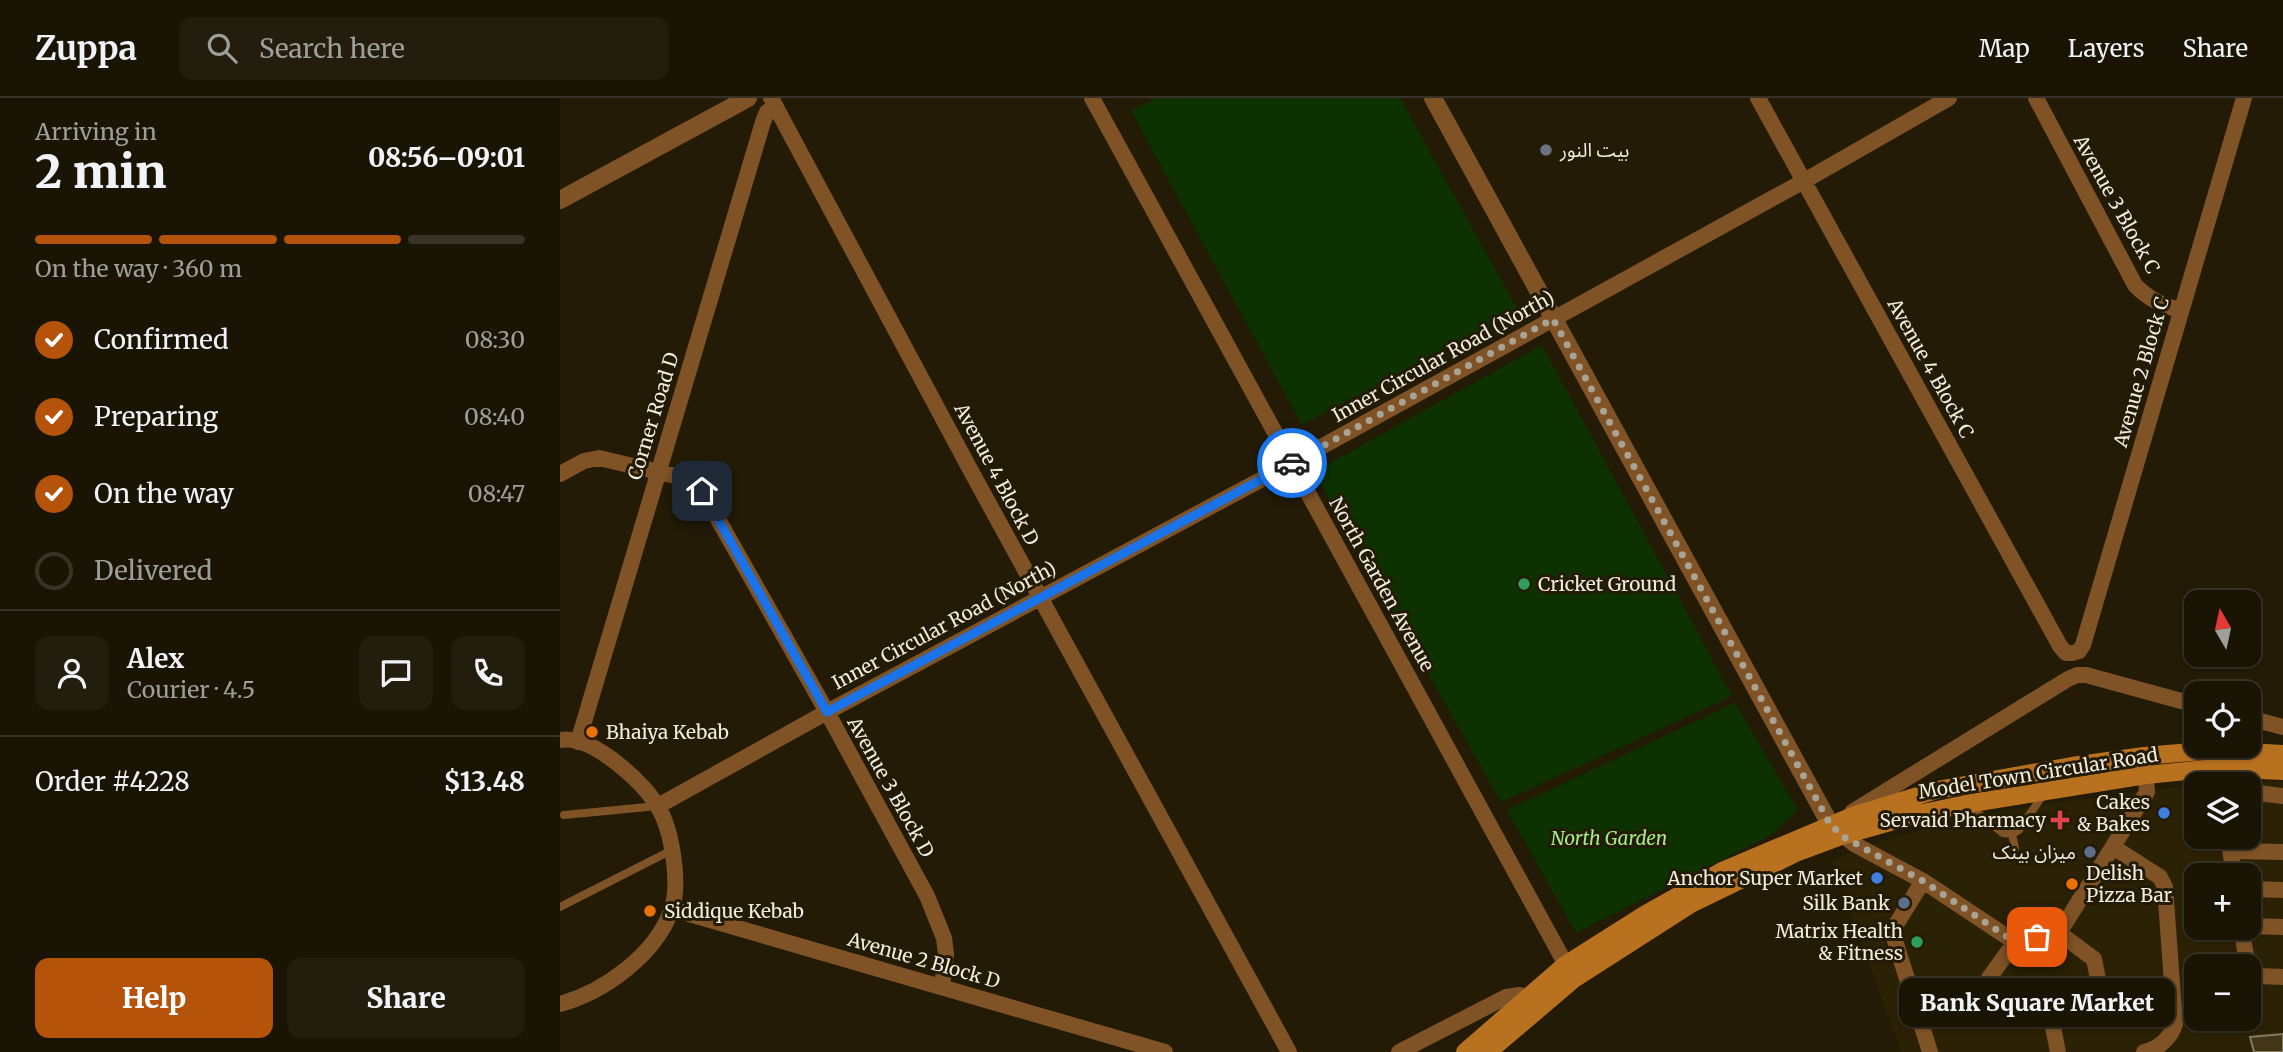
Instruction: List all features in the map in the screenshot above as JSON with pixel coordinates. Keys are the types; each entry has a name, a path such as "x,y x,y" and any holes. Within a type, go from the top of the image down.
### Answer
{"main road":[{"name":"Model Town Circular Road","path":"1488,1052 1570,972 1644,915 1702,881 1756,855 1836,830 1966,804 2146,775 2217,767 2283,754"},
{"name":"Model Town Circular Road","path":"1836,830 1892,802 1937,790 2001,777 2144,756 2217,767 2283,771"},
{"name":"Model Town Circular Road","path":"1465,1052 1524,999 1570,972"}],"street":[{"path":"560,200 748,98"},
{"name":"North Garden Avenue","path":"1092,98 1570,972"},
{"path":"1433,98 1836,830 1923,881 2015,942"},
{"name":"Avenue 4 Block C","path":"1758,98 2060,646 2066,653 2072,653"},
{"name":"Inner Circular Road (North)","path":"658,806 827,712 1292,463 1950,98"},
{"name":"Avenue 3 Block C","path":"2036,98 2135,285 2144,295 2164,306 2181,310"},
{"name":"Avenue 2 Block C","path":"2072,653 2079,651 2083,645 2244,98"},
{"name":"Corner Road D","path":"578,742 765,115 774,102"},
{"name":"Avenue 4 Block D","path":"774,102 1289,1052"},
{"name":"Avenue 3 Block D","path":"560,474 592,458 684,478 702,491 827,712 937,918 946,954 942,987"},
{"path":"2072,653 2077,675"},
{"path":"1836,830 1899,784 2077,675 2086,675 2184,702"},
{"path":"2261,721 2283,727"},
{"path":"560,740 578,742 594,748 608,756 636,780 658,806 666,824 675,875 672,909 655,938 625,970 593,993 560,1004"},
{"path":"2059,933 2094,959 2099,984 2097,990 2006,1011 1995,1007 1988,984 1989,978 2015,942 2059,933 2147,792 2144,756"},
{"path":"2261,793 2283,796"},
{"path":"2113,847 2160,877 2165,887 2175,1024 2163,1042 2144,1052"},
{"path":"2261,849 2283,852"},
{"path":"1923,881 1892,932 1930,1052"},
{"path":"2261,889 2283,890"},
{"name":"Avenue 2 Block D","path":"672,909 1165,1052"},
{"path":"2261,926 2283,927"},
{"path":"2261,976 2283,977"},
{"path":"1399,1052 1506,997 1520,995 1524,999"},
{"path":"2048,1002 2059,1052"}],"lane":[{"path":"1966,804 2003,833 2012,834 2019,830 2046,790"},
{"path":"564,815 658,806"},
{"path":"2012,834 2015,848"},
{"path":"560,906 672,850"}],"shaded area":[{"path":"2261,782 2283,782 2283,1052 1901,1052 1832,861 1882,841 1958,820 2043,804 2184,786 2184,849 2261,849"}],"green space":[{"path":"1156,98 1400,98 1518,310 1302,425 1131,111"},
{"name":"Cricket Ground","path":"1542,345 1732,696 1501,802 1314,472"},
{"name":"North Garden","path":"1735,703 1798,810 1771,835 1576,933 1507,810"}],"building":[{"path":"2283,1034 2283,1052 2254,1052 2250,1037"}],"way so far":[{"path":"1292,463 1553,319 1830,824 1854,844 1923,881 2015,942 2037,937"}],"place":[{"name":"بیت النور","path":"1546,150"},
{"name":"Cricket Ground","path":"1524,584"},
{"name":"Bhaiya Kebab","path":"592,732"},
{"name":"Cakes & Bakes","path":"2164,813"},
{"name":"Servaid Pharmacy","path":"2060,820"},
{"name":"میزان بینک","path":"2090,852"},
{"name":"Anchor Super Market","path":"1877,878"},
{"name":"Delish Pizza Bar","path":"2072,884"},
{"name":"Silk Bank","path":"1904,903"},
{"name":"Siddique Kebab","path":"650,911"},
{"name":"Bank Square Market","path":"2037,937"},
{"name":"Matrix Health & Fitness","path":"1917,942"}],"route":[{"path":"702,491 827,712 1292,463"}]}
